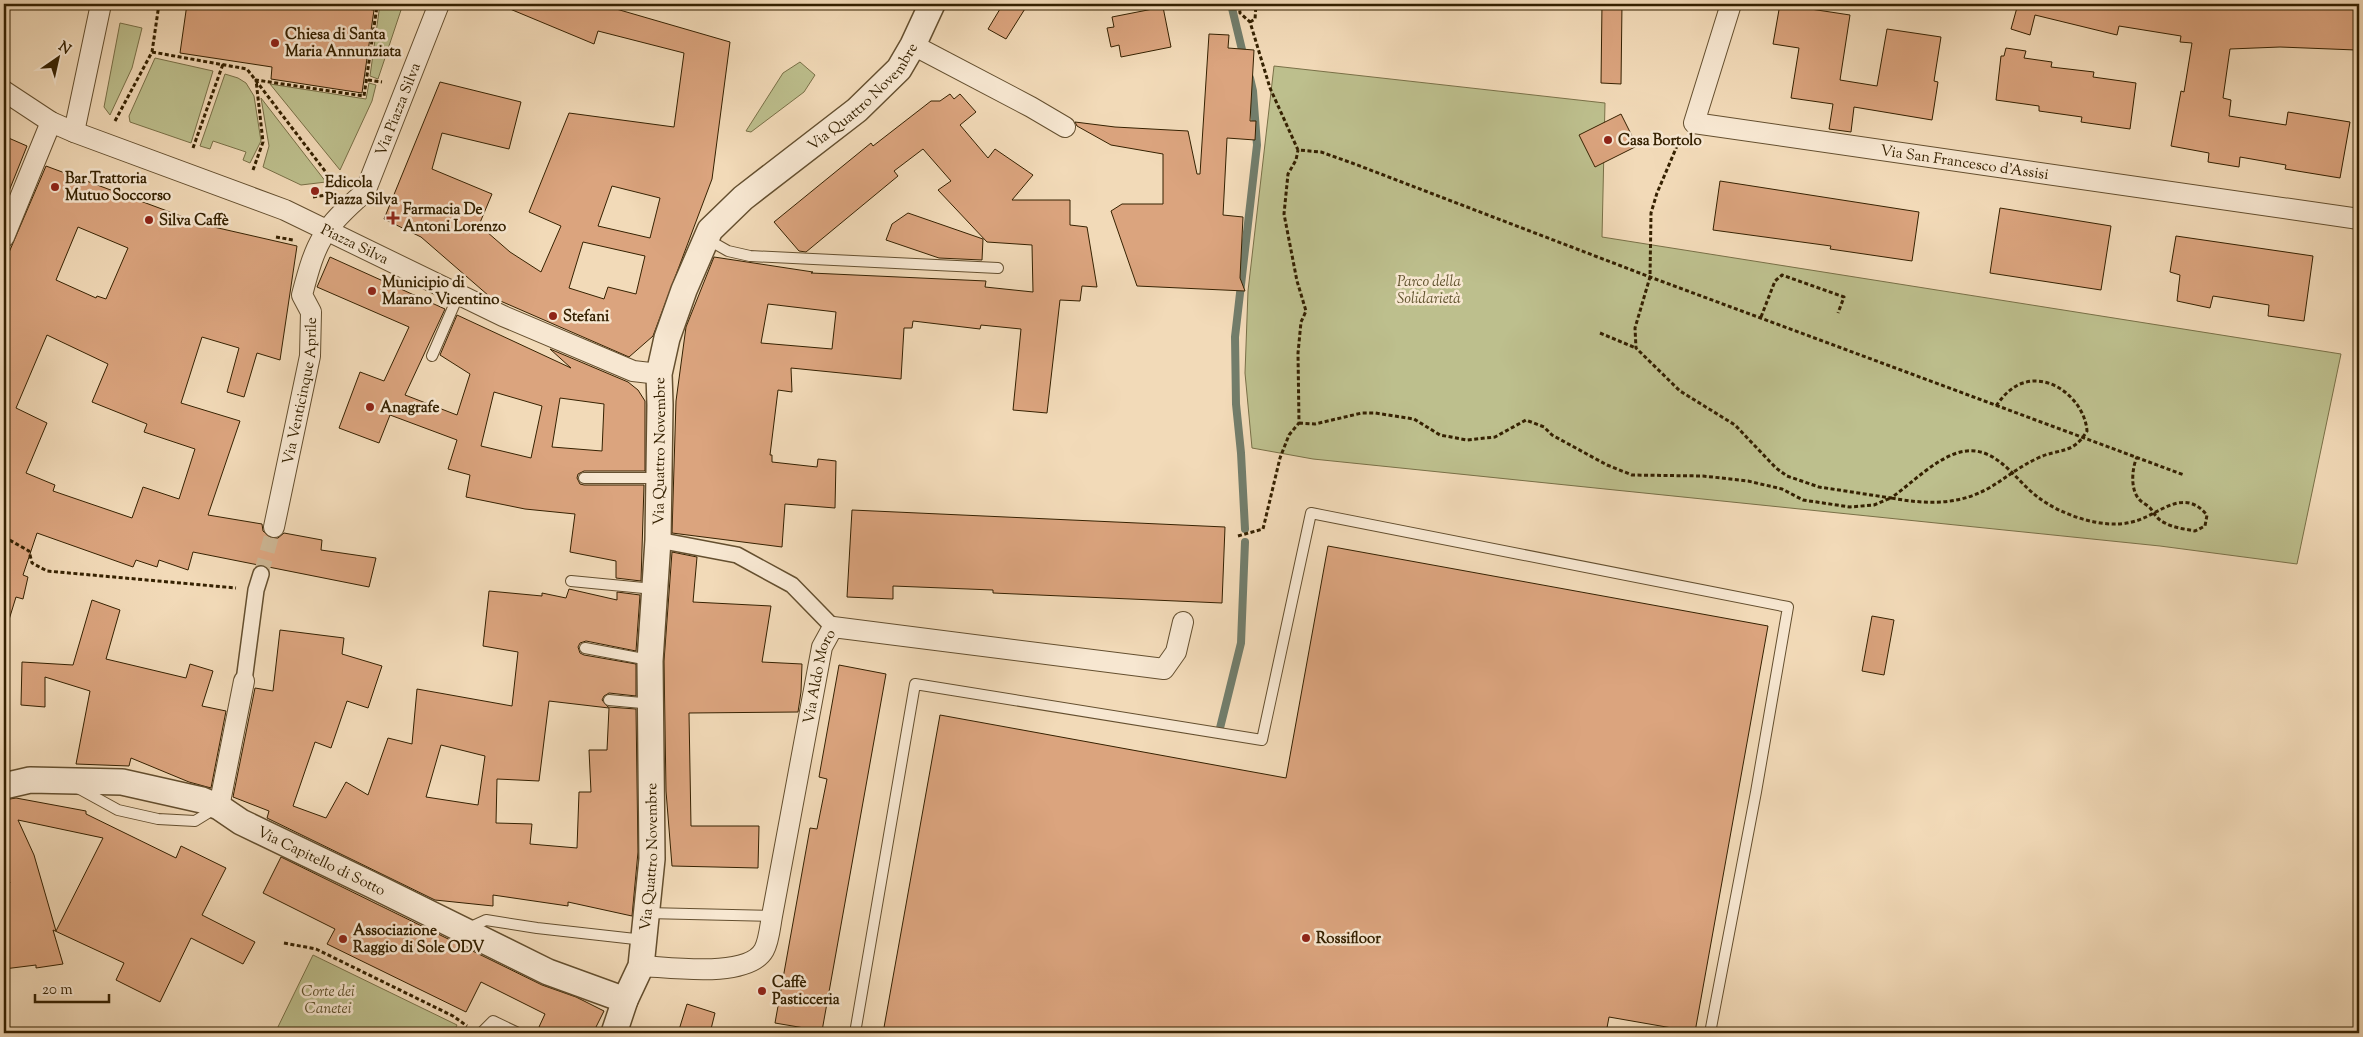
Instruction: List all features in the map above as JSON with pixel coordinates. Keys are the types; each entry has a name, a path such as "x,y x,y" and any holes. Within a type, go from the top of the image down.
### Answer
{"street":[{"path":"74,132 101,4"},
{"name":"Via Piazza Silva","path":"326,230 343,211 365,192 439,4"},
{"name":"Via Quattro Novembre","path":"614,1033 625,1000 641,966 652,859 646,703 658,540 660,405 658,374 667,338 705,238 710,230 743,198 857,110 899,69 913,45 932,4"},
{"path":"1694,124 1731,4"},
{"path":"913,45 1065,127"},
{"name":"Piazza Silva","path":"4,91 51,122 74,132 285,210 502,316 633,371 658,374"},
{"path":"4,237 51,122"},
{"name":"Via San Francesco d'Assisi","path":"1694,124 2359,219"},
{"name":"Via Venticinque Aprile","path":"274,527 310,356 311,312 302,295 312,255 326,230"},
{"path":"658,540 737,555 792,585 833,627"},
{"path":"218,807 244,681 256,590 261,574"},
{"name":"Via Aldo Moro","path":"641,966 729,968 747,964 764,951 822,646 833,627 1164,669 1176,652 1183,622"},
{"name":"Via Capitello di Sotto","path":"4,786 30,780 122,782 202,800 218,807 240,822 476,935 548,972 625,1000"}],"lane":[{"path":"705,238 728,251 750,256 998,268"},
{"path":"432,356 458,296"},
{"path":"584,478 659,478"},
{"path":"855,1033 916,684 1262,740 1311,513 1788,606 1756,792 1710,1033"},
{"path":"571,581 655,590"},
{"path":"585,648 650,661"},
{"path":"609,700 646,703"},
{"path":"646,913 772,916"},
{"path":"476,935 475,925 486,920 537,928 644,940"},
{"path":"480,1033 493,1021 518,1033"}],"path":[{"path":"115,121 152,52 159,5 142,4"},
{"path":"256,80 364,96 368,80 377,6 362,4"},
{"path":"1238,4 1240,13 1250,22 1270,88 1298,150 1296,160 1288,174 1284,214 1297,281 1306,311 1301,322 1298,353 1299,423 1289,435 1280,458 1263,530 1238,536"},
{"path":"1250,22 1255,19 1256,4"},
{"path":"152,52 247,68 338,189"},
{"path":"193,148 223,63"},
{"path":"253,170 263,142 256,80"},
{"path":"368,80 382,82"},
{"path":"1636,348 1635,328 1650,277 1651,213 1657,193 1681,136 1694,124"},
{"path":"1298,150 1320,152 1352,163 1650,277 2184,475"},
{"path":"309,197 323,198 344,185"},
{"path":"1761,317 1776,281 1782,275 1844,297 1838,313"},
{"path":"1600,333 1636,348 1680,391 1735,425 1776,468 1787,476 1819,487 1932,503 1954,501 1987,489 2041,456 2067,451 2084,437 2087,431 2086,422 2080,411 2062,389 2051,384 2036,381 2023,383 2006,394 1996,406"},
{"path":"1299,423 1315,424 1362,413 1375,413 1414,419 1440,435 1467,440 1501,434 1526,420 1544,428 1552,435 1607,465 1632,474 1702,476 1748,481 1782,489 1803,500 1850,507 1874,505 1891,498 1940,461 1970,451 1984,454 2013,472 2037,498 2057,509 2082,518 2106,524 2120,524 2146,518 2153,513 2169,504 2190,503 2199,506 2207,515 2205,526 2196,531 2167,524 2153,513 2138,498 2133,482 2135,463 2138,457"},
{"path":"4,537 29,551 32,562 48,571 256,590"},
{"path":"284,943 316,949 453,1016 469,1028"}],"green space":[{"path":"380,4 403,4 378,79 370,76"},
{"path":"120,23 142,28 132,68 110,115 104,107"},
{"path":"155,58 213,71 191,143 130,122 129,116"},
{"path":"800,62 815,75 804,92 751,132 746,131 783,73"},
{"name":"Parco della Solidarietà","path":"1274,66 1605,103 1602,237 2341,354 2297,564 2160,546 1313,459 1252,448 1245,373 1248,291"},
{"path":"225,74 246,83 254,96 261,141 250,163 243,160 246,152 213,141 210,149 200,146"},
{"path":"369,83 376,85 372,101 340,170 270,84 366,99"},
{"path":"261,98 326,182 301,185 263,167 269,146"},
{"name":"Corte dei Canetei","path":"313,955 457,1025 453,1033 275,1033"}],"building":[{"name":"Chiesa di Santa Maria Annunziata","path":"187,4 258,4 288,8 289,4 330,4 374,10 362,93 271,79 272,67 180,53"},
{"path":"498,4 599,4 730,42 712,179 653,336 629,357 489,296 421,237 384,219 440,82 521,102 509,149 442,133 432,169 492,194 479,225 510,252 541,272 561,226 529,212 569,113 674,127 684,53 598,31 594,44","holes":["612,186 660,198 650,238 598,226","583,242 645,256 636,294 608,287 604,299 569,288"]},
{"path":"1003,4 1028,4 1006,39 988,29"},
{"path":"1602,4 1622,4 1621,84 1601,83"},
{"path":"1780,4 1805,4 1804,8 1850,15 1840,80 1877,86 1887,29 1941,37 1934,81 1938,82 1932,120 1854,107 1851,132 1829,129 1833,104 1791,98 1799,48 1773,44"},
{"path":"2018,4 2217,4 2259,8 2259,6 2312,4 2358,5 2356,50 2280,47 2230,49 2223,98 2231,100 2229,116 2286,125 2288,112 2350,122 2340,178 2285,169 2286,165 2240,157 2239,167 2208,162 2209,153 2171,146 2181,91 2184,92 2192,43 2180,42 2181,36 2119,26 2117,35 2035,15 2030,35 2011,29"},
{"path":"1163,7 1171,47 1121,57 1119,45 1111,47 1107,28 1114,27 1112,17"},
{"path":"1209,34 1229,35 1228,48 1254,50 1250,121 1256,121 1255,140 1227,138 1223,215 1243,217 1240,278 1245,291 1137,286 1111,211 1122,204 1163,204 1163,154 1111,145 1077,126 1075,122 1115,127 1188,131 1197,174 1200,174"},
{"path":"2006,48 2026,51 2024,58 2052,62 2051,67 2094,72 2093,77 2136,83 2130,129 2081,122 2082,117 2039,111 2039,106 1996,100 2001,56 2004,56"},
{"path":"950,94 954,99 960,94 976,112 960,125 988,158 995,149 1033,175 1012,200 1070,200 1070,225 1087,227 1097,287 1082,286 1080,301 1060,300 1047,413 1013,410 1021,329 981,325 980,329 913,321 912,328 904,328 901,379 791,368 792,392 778,390 770,455 772,455 772,462 817,467 818,459 836,461 835,508 785,504 782,547 672,533 676,401 686,327 714,257 813,272 811,273 986,281 985,287 1033,292 1032,245 987,242 938,190 951,181 923,149 894,171 898,176 806,252 799,251 774,222 871,143 873,146 931,101 940,101","holes":["768,304 836,312 832,349 761,343"]},
{"name":"Casa Bortolo","path":"1621,114 1637,146 1595,167 1579,135"},
{"path":"4,136 27,146 5,201 4,201"},
{"path":"46,166 205,225 297,246 280,360 257,353 244,397 227,392 239,348 202,337 181,403 240,421 208,515 262,524 263,531 271,538 278,538 284,533 322,540 321,550 376,558 369,587 193,552 188,570 159,560 157,567 136,560 133,567 37,533 23,575 28,577 23,599 16,597 8,623 4,623 4,264","holes":["78,227 128,248 106,299 97,296 96,298 56,280","47,335 108,364 92,402 147,424 144,432 195,449 179,499 143,487 132,518 53,491 55,485 26,473 47,423 16,408"]},
{"path":"1720,181 1919,212 1912,261 1830,249 1831,246 1713,230"},
{"path":"2000,208 2111,226 2101,290 1990,273"},
{"path":"908,213 983,239 982,260 939,258 886,240 892,224"},
{"path":"2176,236 2313,256 2304,321 2268,316 2269,305 2213,296 2210,308 2177,301 2180,275 2170,272"},
{"path":"330,257 445,309 405,395 457,415 470,374 440,355 457,315 571,368 550,349 628,382 638,390 645,401 645,471 584,471 578,474 577,478 580,484 584,485 644,485 641,581 616,578 616,561 570,552 575,514 525,509 466,497 470,475 448,469 457,440 390,415 379,443 339,428 360,372 384,381 409,327 317,287","holes":["494,392 542,406 531,458 481,446","560,398 604,404 602,451 552,447"]},
{"path":"852,510 1225,527 1222,603 993,593 993,590 893,586 893,599 847,597"},
{"name":"Rossifloor","path":"1328,546 1768,626 1695,1032 1609,1017 1606,1033 883,1033 940,715 1286,778"},
{"path":"672,552 697,557 693,602 771,606 762,662 802,664 798,712 689,713 691,826 759,826 758,868 672,866 666,791 664,661"},
{"path":"569,589 617,600 617,592 640,595 636,651 586,641 580,643 578,647 580,653 584,655 636,664 636,696 609,693 602,700 608,707 636,709 638,852 632,916 568,902 568,906 493,895 493,906 435,900 267,818 269,811 233,797 255,688 273,691 280,630 344,638 342,654 382,666 368,708 347,701 331,748 315,742 293,806 326,818 346,782 368,795 388,738 412,744 417,689 512,706 518,652 483,646 489,591 542,596 542,593 566,598","holes":["549,701 609,708 607,750 589,750 591,792 579,792 577,848 530,844 532,824 496,823 497,779 539,781","441,745 485,756 478,805 426,797"]},
{"path":"92,600 120,610 106,659 186,678 190,664 213,671 202,706 226,711 211,788 189,782 131,758 129,766 76,764 90,691 45,677 45,707 21,705 22,662 73,665"},
{"path":"1872,616 1894,620 1884,675 1862,671"},
{"path":"839,665 886,674 822,1031 775,1023 810,828 817,829 827,779 819,777"},
{"path":"16,798 86,811 86,814 176,858 181,846 226,868 202,915 255,942 243,964 191,938 160,1002 116,980 124,963 53,930 63,964 36,968 36,965 4,969 4,885 10,883 4,867 4,800","holes":["18,820 103,838 56,931 34,855"]},
{"path":"281,857 542,985 576,997 604,1011 593,1033 552,1033 539,1027 545,1014 481,982 466,1012 327,944 335,929 263,893"},
{"path":"687,1004 715,1013 710,1033 678,1033"}],"waterway":[{"path":"1231,4 1244,58"},
{"path":"1245,529 1236,404 1235,337 1257,145 1253,91 1250,78"},
{"path":"1220,728 1241,643 1245,542"}],"tunnel":[{"path":"261,574 274,527"}],"place":[{"name":"Chiesa di Santa Maria Annunziata","path":"275,43"},
{"name":"Casa Bortolo","path":"1608,140"},
{"name":"Bar Trattoria Mutuo Soccorso","path":"55,187"},
{"name":"Edicola Piazza Silva","path":"315,191"},
{"name":"Farmacia De Antoni Lorenzo","path":"393,218"},
{"name":"Silva Caffè","path":"149,220"},
{"name":"Municipio di Marano Vicentino","path":"372,291"},
{"name":"Stefani","path":"553,316"},
{"name":"Anagrafe","path":"370,407"},
{"name":"Rossifloor","path":"1306,938"},
{"name":"Associazione Raggio di Sole ODV","path":"343,939"},
{"name":"Caffè Pasticceria","path":"762,991"}]}
